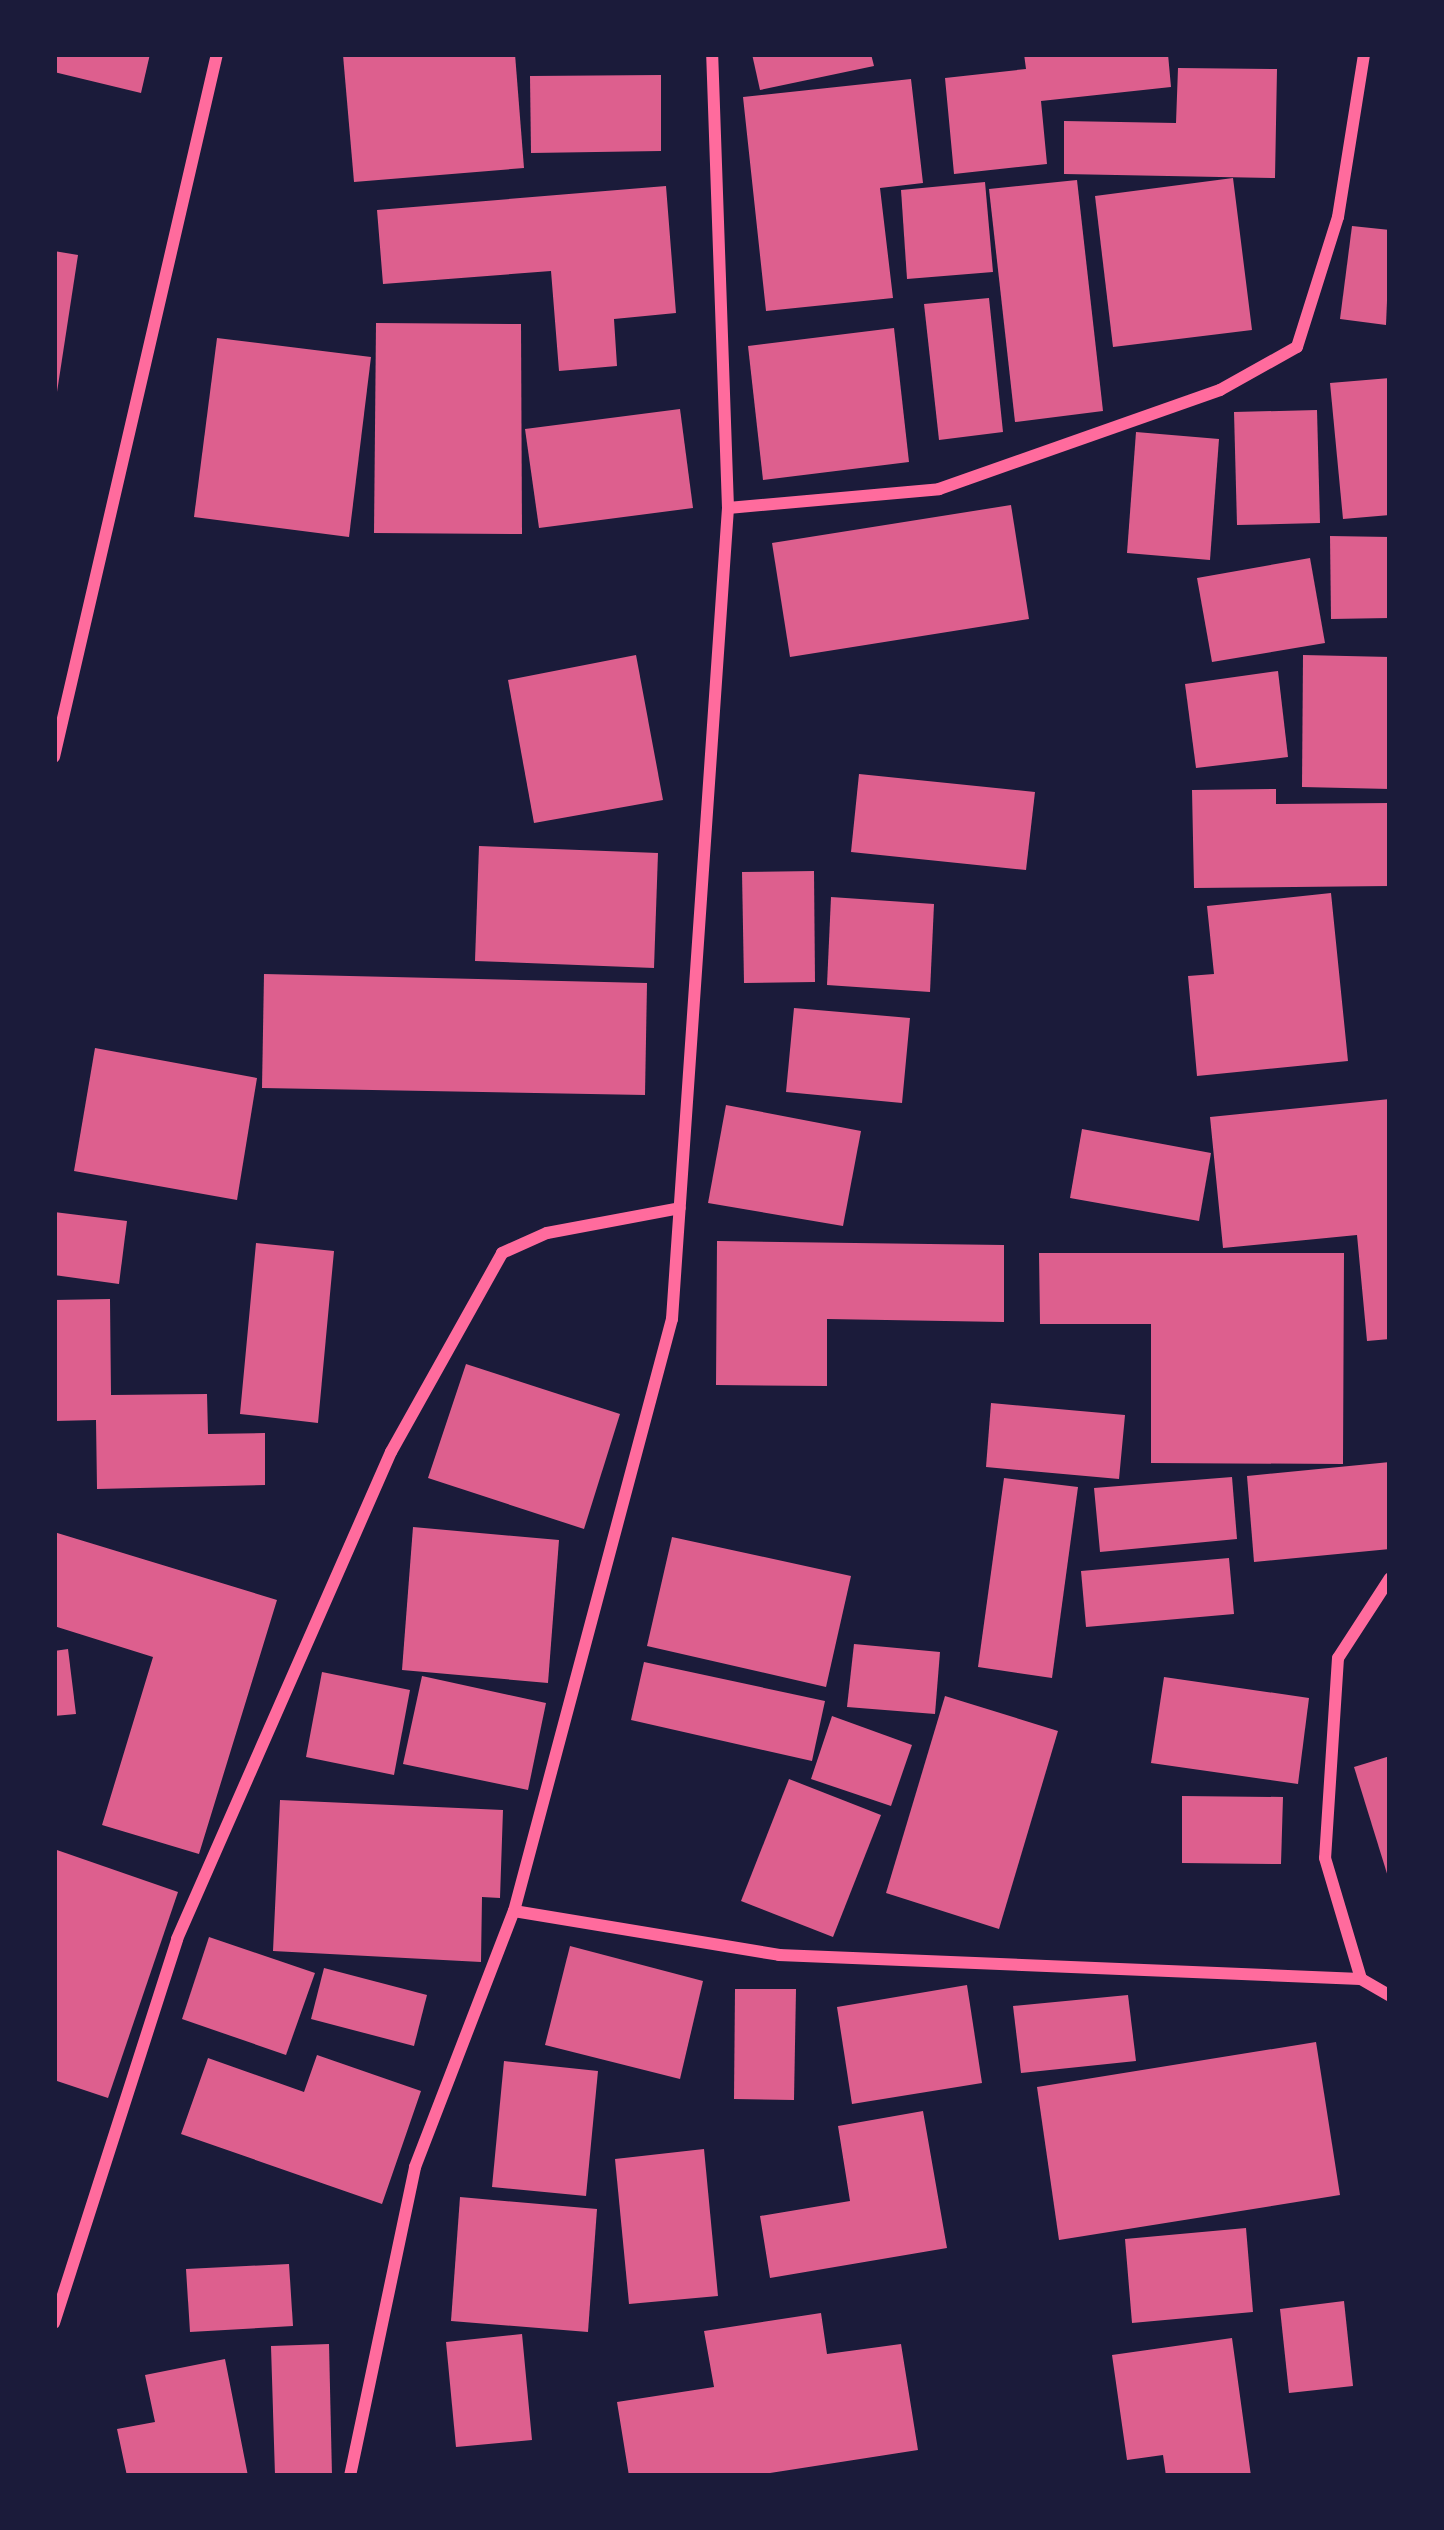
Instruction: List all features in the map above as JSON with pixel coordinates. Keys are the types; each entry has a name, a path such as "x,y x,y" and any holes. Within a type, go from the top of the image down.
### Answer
{"street":[{"path":"54,757 217,54"},
{"path":"350,2476 415,2167 514,1911 672,1319 728,508 712,54"},
{"path":"728,508 940,489 1220,390 1297,347 1338,217 1364,54"},
{"path":"54,2323 177,1939 391,1452 468,1313 502,1253 547,1233 680,1208"},
{"path":"1361,1979 1325,1858 1337,1658 1390,1578"},
{"path":"514,1911 778,1955 1361,1979 1390,1996"}],"building":[{"path":"54,54 150,54 141,93 54,72"},
{"path":"515,54 524,168 354,182 343,55"},
{"path":"752,54 871,54 874,66 760,90"},
{"path":"1024,54 1168,54 1171,87 1041,101 1047,164 954,174 945,78 1026,69"},
{"path":"1178,68 1277,69 1275,178 1064,174 1064,121 1176,123"},
{"path":"661,75 661,151 531,153 530,76"},
{"path":"911,79 923,183 880,188 893,298 766,311 743,97"},
{"path":"1233,178 1252,330 1113,347 1095,196"},
{"path":"1077,180 1103,411 1015,422 989,189"},
{"path":"985,182 993,272 907,279 901,190"},
{"path":"666,186 676,313 614,319 617,366 559,371 551,271 383,284 377,210"},
{"path":"1352,226 1390,230 1386,325 1340,319"},
{"path":"54,251 78,255 57,392 54,391"},
{"path":"989,298 1003,432 939,440 924,304"},
{"path":"376,323 521,324 522,534 374,533"},
{"path":"894,328 909,462 763,480 748,346"},
{"path":"217,338 371,357 349,537 194,517"},
{"path":"1390,378 1390,515 1343,519 1330,383"},
{"path":"680,409 693,508 539,528 525,429"},
{"path":"1317,410 1320,523 1237,525 1234,412"},
{"path":"1136,432 1219,439 1210,560 1127,553"},
{"path":"1011,505 1029,619 790,657 772,543"},
{"path":"1330,536 1390,537 1390,618 1331,619"},
{"path":"1310,558 1325,643 1212,662 1197,578"},
{"path":"636,655 663,800 534,823 508,680"},
{"path":"1303,655 1390,657 1390,789 1302,787"},
{"path":"1278,671 1288,757 1196,768 1185,684"},
{"path":"859,774 1035,792 1026,870 851,852"},
{"path":"1276,789 1276,804 1390,803 1390,886 1194,888 1192,790"},
{"path":"479,846 658,853 654,968 475,961"},
{"path":"814,871 815,982 744,983 742,872"},
{"path":"1331,893 1348,1061 1197,1076 1188,976 1214,974 1207,906"},
{"path":"831,897 934,904 930,992 827,985"},
{"path":"264,974 647,983 645,1095 262,1088"},
{"path":"794,1008 910,1018 902,1103 786,1092"},
{"path":"95,1048 257,1078 237,1200 74,1171"},
{"path":"1390,1099 1390,1339 1367,1341 1357,1235 1223,1248 1210,1117"},
{"path":"726,1105 861,1131 843,1226 708,1203"},
{"path":"1082,1129 1211,1153 1199,1221 1070,1198"},
{"path":"54,1212 127,1221 119,1284 54,1275"},
{"path":"717,1241 1004,1245 1004,1322 827,1319 827,1386 716,1385"},
{"path":"256,1243 334,1251 318,1423 240,1414"},
{"path":"1039,1253 1344,1253 1343,1464 1151,1463 1151,1324 1040,1324"},
{"path":"110,1299 111,1395 207,1394 208,1434 265,1433 265,1485 97,1489 96,1420 54,1421 54,1300"},
{"path":"466,1364 620,1414 584,1529 428,1478"},
{"path":"991,1403 1125,1415 1119,1479 986,1467"},
{"path":"1390,1462 1390,1549 1254,1562 1247,1476"},
{"path":"1232,1477 1237,1539 1100,1552 1094,1488"},
{"path":"1004,1478 1078,1487 1052,1678 978,1667"},
{"path":"413,1527 559,1540 548,1683 402,1670"},
{"path":"54,1532 277,1600 199,1854 102,1825 153,1657 54,1626"},
{"path":"672,1537 851,1576 826,1687 647,1646"},
{"path":"1229,1558 1234,1614 1086,1627 1081,1571"},
{"path":"854,1644 940,1652 935,1714 847,1707"},
{"path":"68,1649 76,1714 54,1716 54,1651"},
{"path":"644,1662 825,1701 812,1761 631,1720"},
{"path":"322,1672 410,1690 394,1775 306,1757"},
{"path":"422,1676 546,1703 528,1790 403,1764"},
{"path":"1164,1677 1309,1698 1298,1784 1151,1763"},
{"path":"945,1696 1058,1731 999,1929 886,1893"},
{"path":"832,1716 912,1745 891,1806 811,1779"},
{"path":"1390,1756 1390,1880 1389,1880 1354,1767"},
{"path":"789,1779 881,1815 833,1937 741,1901"},
{"path":"1182,1796 1283,1797 1281,1864 1182,1863"},
{"path":"280,1800 503,1810 500,1898 482,1897 481,1962 273,1951"},
{"path":"54,1849 178,1892 108,2098 54,2080"},
{"path":"209,1937 315,1973 286,2055 182,2019"},
{"path":"570,1946 703,1981 680,2079 545,2045"},
{"path":"324,1968 427,1995 414,2046 311,2019"},
{"path":"967,1985 982,2083 852,2104 837,2007"},
{"path":"735,1989 796,1989 794,2100 734,2099"},
{"path":"1128,1995 1136,2061 1021,2073 1013,2006"},
{"path":"1316,2042 1340,2195 1059,2240 1037,2087"},
{"path":"317,2055 421,2091 382,2204 181,2134 208,2058 304,2092"},
{"path":"504,2061 598,2071 586,2196 492,2187"},
{"path":"923,2111 947,2248 770,2278 760,2216 850,2201 838,2126"},
{"path":"704,2149 718,2296 629,2304 615,2159"},
{"path":"460,2197 597,2209 588,2332 451,2321"},
{"path":"1246,2228 1253,2312 1132,2323 1125,2239"},
{"path":"289,2264 293,2326 190,2332 186,2269"},
{"path":"1344,2301 1353,2386 1289,2393 1280,2309"},
{"path":"821,2313 827,2354 901,2344 918,2450 751,2476 629,2476 617,2402 714,2387 704,2331"},
{"path":"522,2334 532,2440 456,2447 446,2342"},
{"path":"1232,2338 1251,2476 1166,2476 1163,2455 1127,2460 1112,2355"},
{"path":"329,2344 332,2476 275,2476 271,2346"},
{"path":"225,2359 248,2476 127,2476 117,2429 155,2422 145,2375"}]}
